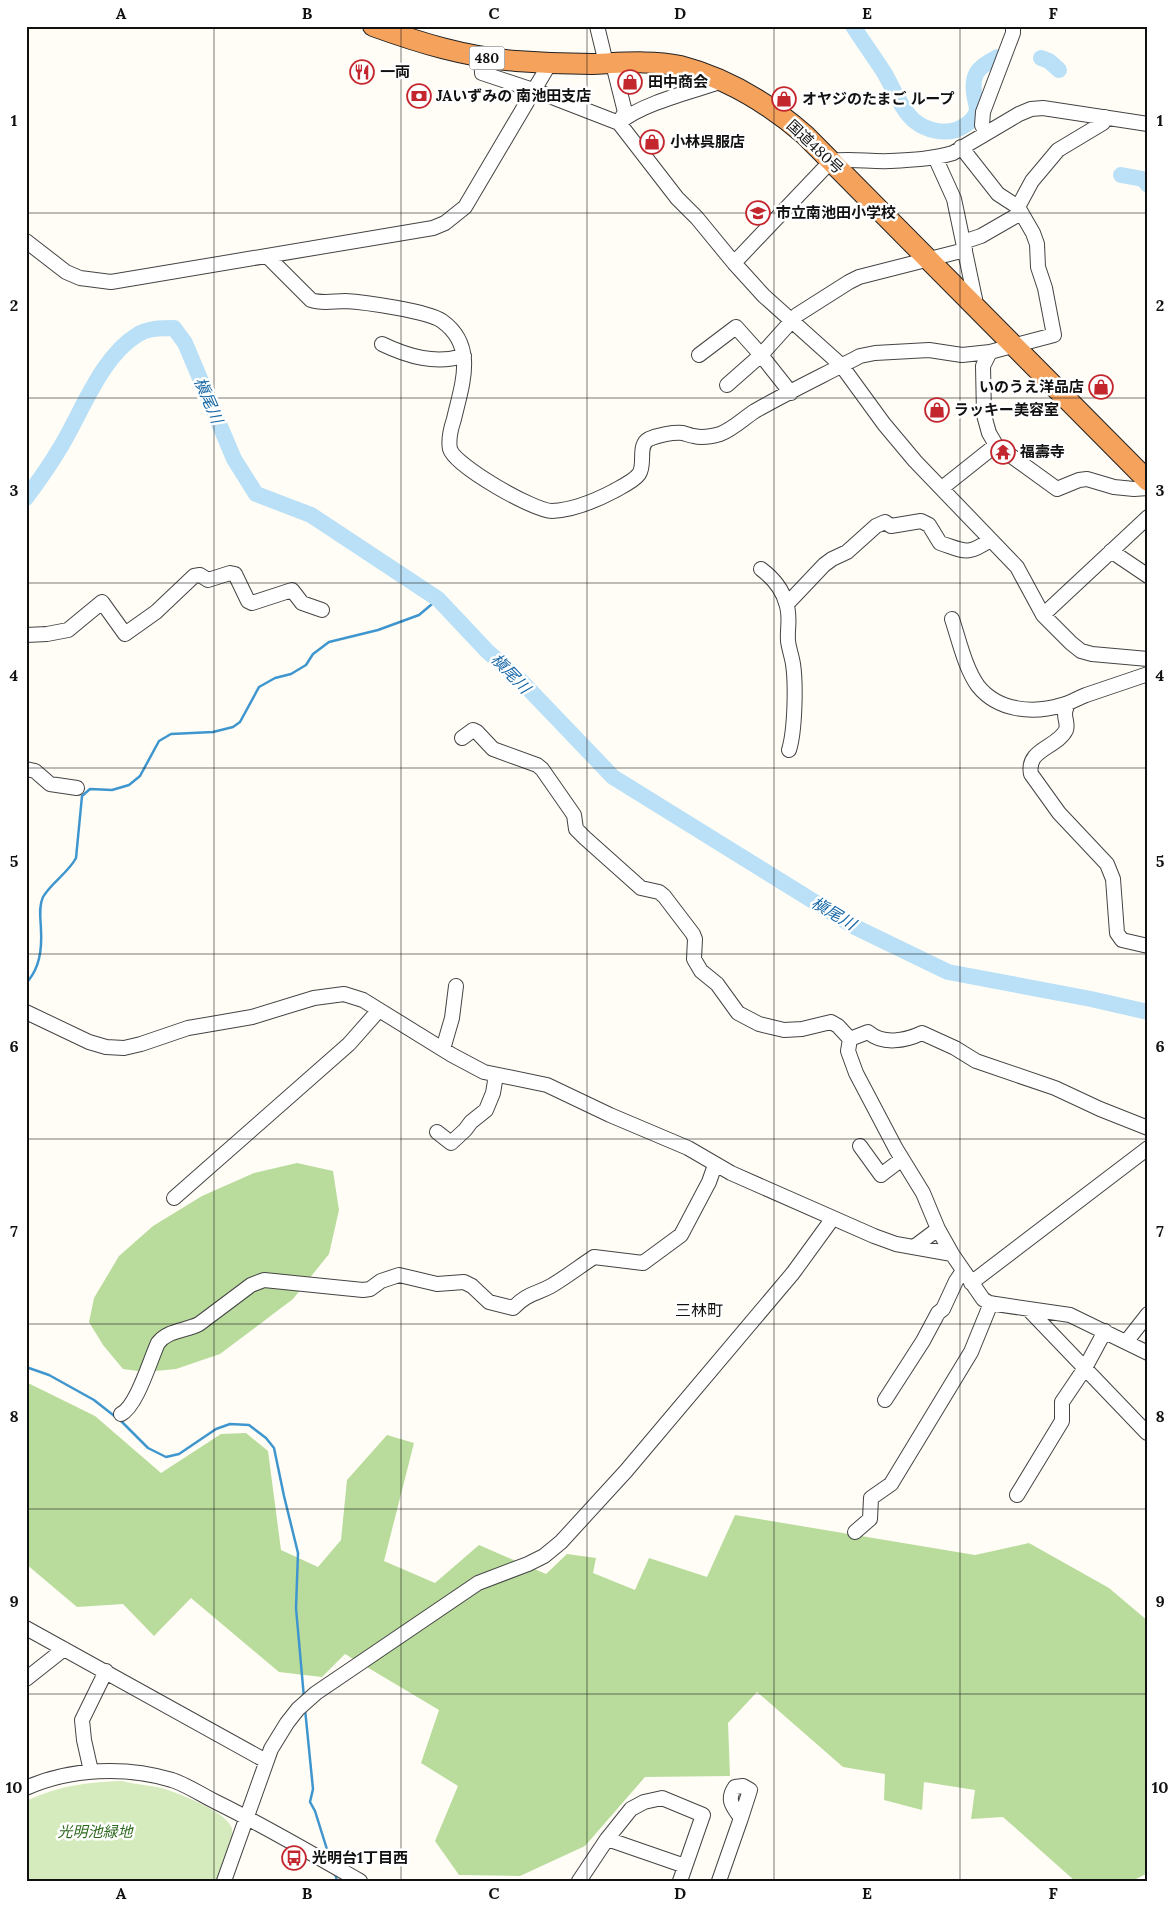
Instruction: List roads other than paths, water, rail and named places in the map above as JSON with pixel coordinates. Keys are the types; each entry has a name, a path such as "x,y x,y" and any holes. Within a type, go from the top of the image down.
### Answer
{"highway":[{"name":"国道480号","path":"373,26 430,46 481,57 550,63 646,63 678,66 724,81 768,106 805,135 1148,481"}],"street":[{"path":"597,26 606,63 614,68 625,112 619,123"},
{"path":"986,133 982,125 983,112 1013,33 1013,26"},
{"path":"481,57 482,73 619,123 677,198 697,218 734,263 764,296 841,365 884,424 915,461 1017,567 1042,615 1071,644 1082,650 1092,654 1148,659"},
{"path":"26,241 66,272 80,278 111,282 433,228 457,215 464,207 550,63"},
{"path":"619,123 628,115 693,90 724,81"},
{"path":"734,263 831,162 850,159 890,161 935,157 953,153 1019,114 1031,109 1043,108 1147,121"},
{"path":"727,386 761,355 797,315 848,282 859,277 929,259 964,246 1020,210 1032,181 1058,150 1103,123 1105,117"},
{"path":"267,256 311,300 316,302 346,301 426,313 441,320 448,326 463,347 465,375 450,434 450,448 454,457 504,491 535,507 551,511 584,504 621,487 639,475 642,468 643,446 646,441 672,434 683,433 696,437 726,432 754,411 860,356 875,353 929,350 962,355 990,352 1054,335 1045,288 1038,267 1037,244 1033,234 1020,210 998,194 961,148"},
{"path":"935,157 954,199 975,299 972,302"},
{"path":"699,355 736,327 761,355 790,393"},
{"path":"382,344 399,352 434,360 448,360 464,356"},
{"path":"990,352 983,366 984,415 988,433 996,445 1057,489 1079,480 1087,479 1114,488 1148,488"},
{"path":"942,488 996,445"},
{"path":"1042,615 1148,517"},
{"path":"787,604 824,565 847,552 876,526 885,522 891,526 921,521 929,525 940,543 964,551 976,550 990,540"},
{"path":"1112,551 1148,576"},
{"path":"761,569 772,577 778,585 787,604 790,619 788,640 793,666 793,737 789,750"},
{"path":"26,635 68,630 102,602 125,634 156,612 194,576 200,575 208,580 230,573 235,574 248,602 252,603 292,590 302,603 322,610"},
{"path":"952,619 971,672 985,693 1006,706 1020,710 1051,707 1068,703 1148,674"},
{"path":"1068,703 1064,712 1067,724 1066,729 1062,735 1041,750 1032,760 1031,774 1059,813 1107,864 1113,879 1117,933 1122,940 1148,946"},
{"path":"462,738 473,730 492,749 537,766 542,770 574,815 576,829 641,888 659,892 664,896 693,934 695,939 694,959 701,971 717,984 738,1013 759,1024 784,1030 802,1029 831,1022 838,1026 850,1040"},
{"path":"26,769 35,771 50,784 77,788"},
{"path":"443,1049 452,1018 456,986"},
{"path":"26,1012 89,1042 106,1047 124,1048 142,1044 188,1028 252,1017 322,996 344,994 363,1000 484,1072 547,1085 610,1115 688,1148 715,1165 776,1194 874,1236 896,1244 952,1254"},
{"path":"174,1198 349,1044 379,1010"},
{"path":"850,1040 868,1032 876,1039 888,1040 910,1039 922,1033 955,1048 976,1061 1055,1088 1100,1109 1148,1128"},
{"path":"850,1040 848,1051 856,1073 902,1159 923,1193 938,1229 952,1254 983,1299 990,1303 1070,1315 1148,1353"},
{"path":"437,1132 451,1142 465,1130 470,1122 486,1110 493,1093 496,1075"},
{"path":"860,1146 881,1175 902,1159"},
{"path":"885,1400 923,1341 956,1281 968,1277 1148,1148"},
{"path":"121,1414 126,1411 133,1401 162,1337 168,1333 199,1324 251,1285 264,1280 273,1280 363,1290 370,1289 381,1281 399,1275 437,1284 464,1282 472,1286 488,1302 513,1308 527,1295 549,1287 594,1257 643,1263 681,1235 710,1182 715,1165"},
{"path":"224,1881 266,1761 287,1723 298,1709 316,1693 478,1583 528,1564 544,1556 561,1542 646,1448 793,1273 834,1218"},
{"path":"914,1247 938,1229"},
{"path":"855,1532 870,1519 871,1498 891,1484 959,1373 971,1352 990,1303"},
{"path":"1029,1310 1147,1433"},
{"path":"1126,1342 1148,1314"},
{"path":"1017,1495 1062,1420 1062,1402 1085,1368 1105,1332"},
{"path":"26,1628 266,1761"},
{"path":"26,1679 64,1649"},
{"path":"91,1771 84,1740 82,1720 106,1671"},
{"path":"26,1788 51,1779 91,1771 142,1774 173,1780 247,1817 360,1881"},
{"path":"580,1881 607,1839 631,1809 644,1802 662,1798 703,1815 680,1881"},
{"path":"719,1881 740,1818"},
{"path":"607,1839 685,1866"}],"waterway":[{"path":"853,26 885,74 907,113 920,125 935,130 946,132 956,130 973,119 977,110 974,91 977,73 985,64 998,57"},
{"path":"1041,58 1049,61 1059,70"},
{"path":"1121,175 1143,179 1148,185"},
{"name":"槇尾川","path":"26,498 56,454 93,386 113,357 124,345 145,331 174,328 185,343 234,459 256,494 311,515 438,599 487,651 521,681 613,777 855,927 948,972 1091,999 1148,1012"},
{"path":"26,983 34,972 39,959 41,901 50,887 76,858 82,796 90,789 112,790 129,785 140,776 159,741 171,734 213,732 233,727 240,722 259,687 275,678 291,674 306,665 313,654 329,642 378,630 419,615 438,599"},
{"path":"26,1367 49,1375 94,1400 122,1422 148,1448 166,1457 179,1454 216,1429 230,1424 249,1425 266,1438 274,1448 298,1553 296,1608 304,1698"},
{"path":"305,1709 313,1789 310,1802 315,1811 330,1859"},
{"path":"335,1873 337,1881"}],"place":[{"name":"一両","path":"362,72"},
{"name":"田中商会","path":"630,82"},
{"name":"JAいずみの 南池田支店","path":"419,96"},
{"name":"オヤジのたまご ループ","path":"784,99"},
{"name":"小林呉服店","path":"652,142"},
{"name":"市立南池田小学校","path":"758,213"},
{"name":"いのうえ洋品店","path":"1101,387"},
{"name":"ラッキー美容室","path":"937,410"},
{"name":"福壽寺","path":"1003,452"},
{"name":"光明台1丁目西","path":"294,1858"}],"district":[{"name":"三林町","path":"699,1310"}],"park label":[{"name":"光明池緑地","path":"95,1832"}]}
